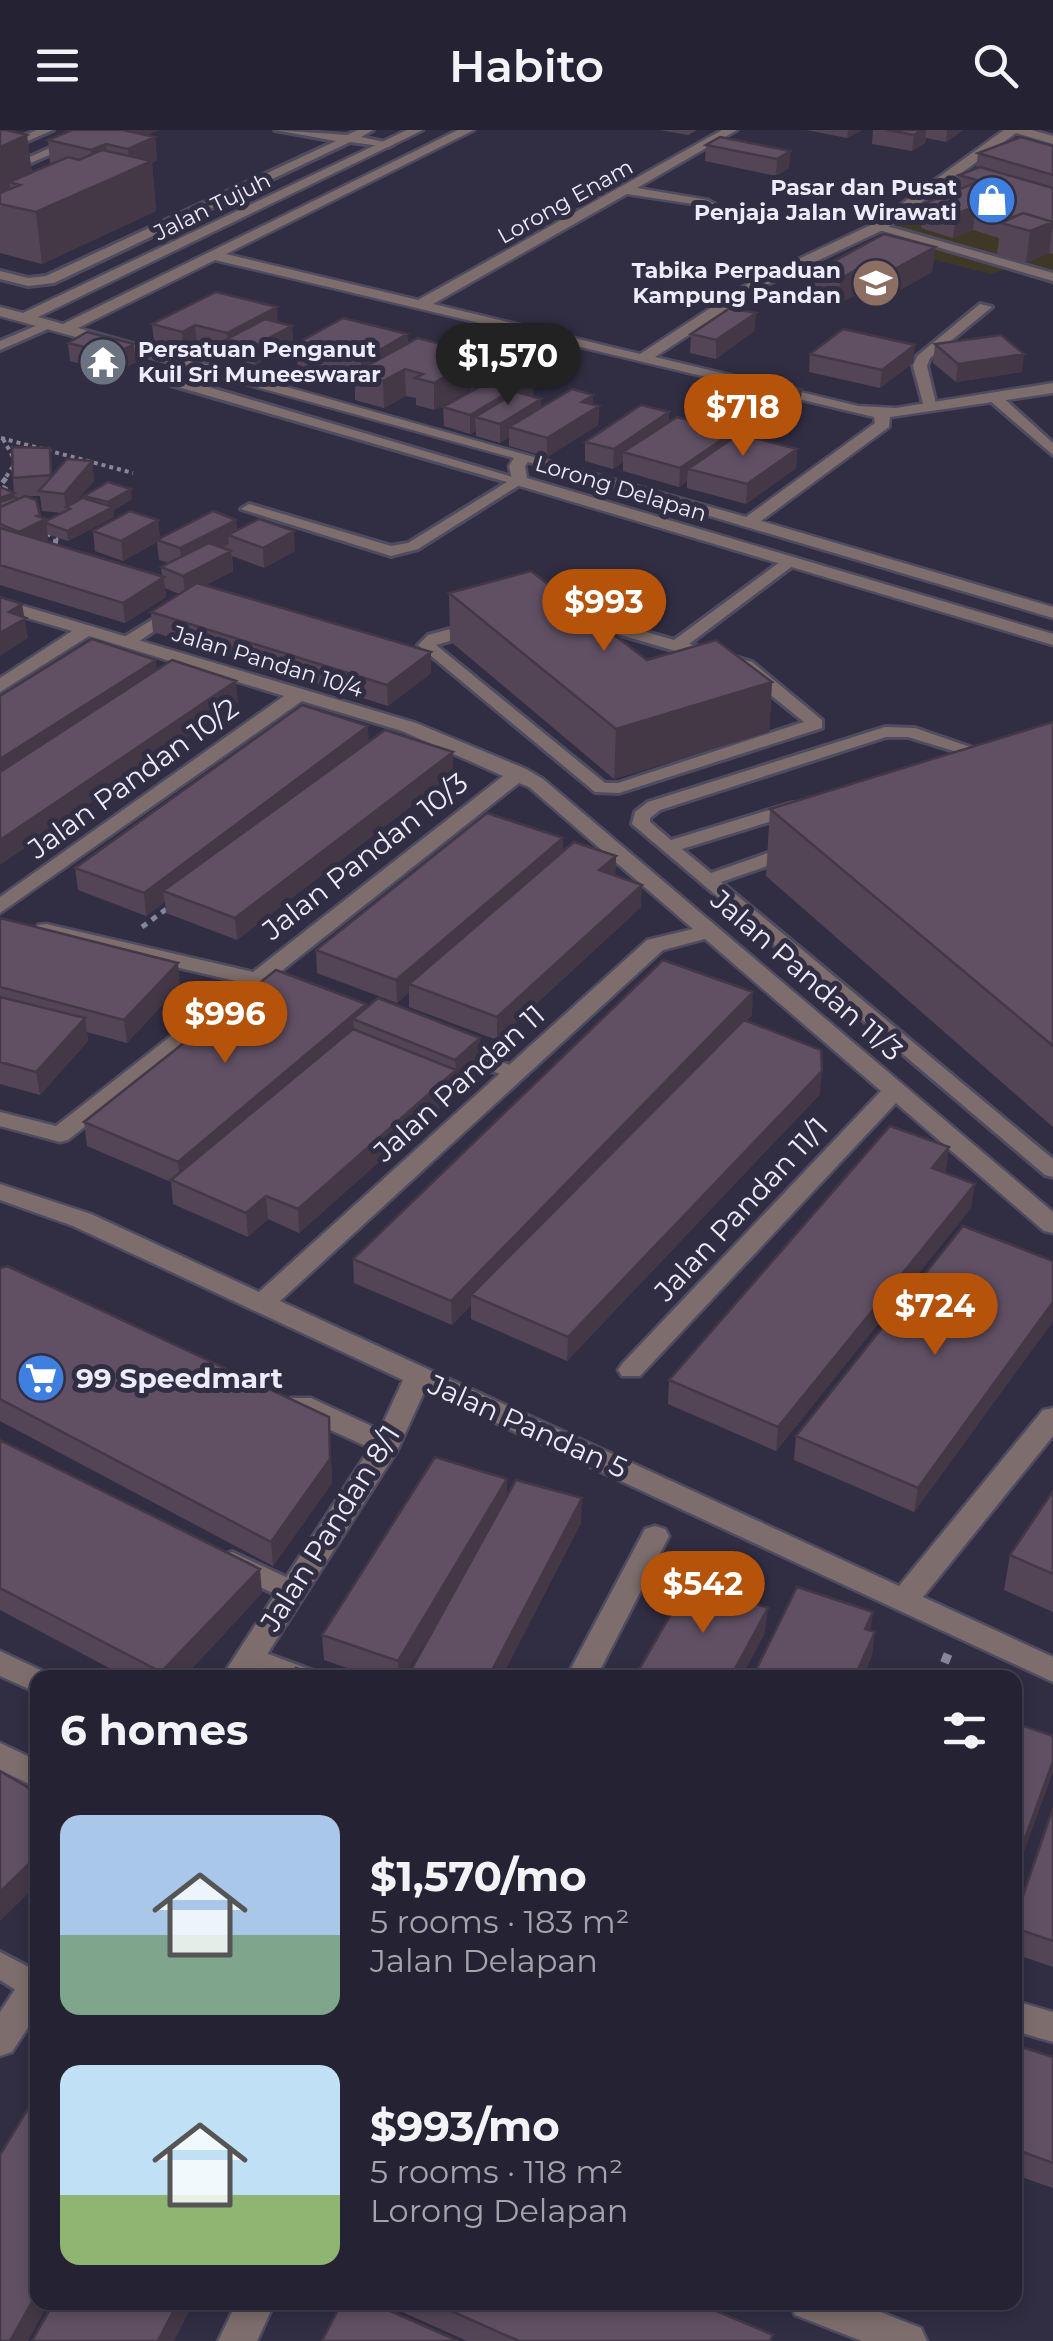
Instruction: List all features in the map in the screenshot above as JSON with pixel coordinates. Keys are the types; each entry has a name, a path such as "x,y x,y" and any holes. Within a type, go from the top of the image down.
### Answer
{"street":[{"name":"Jalan Tujuh","path":"24,318 417,130"},
{"path":"57,327 216,256 468,130"},
{"name":"Lorong Enam","path":"419,306 731,130"},
{"path":"642,359 757,284 880,226 1015,130 1053,140"},
{"path":"625,190 708,204"},
{"path":"216,256 881,413 1053,388"},
{"path":"0,311 524,456 1053,613"},
{"path":"748,522 884,424 881,413"},
{"path":"519,481 517,466 524,456"},
{"name":"Lorong Delapan","path":"519,481 1053,640"},
{"path":"790,562 815,542"},
{"name":"Jalan Pandan 10/4","path":"0,604 409,727 519,773"},
{"path":"0,686 88,629"},
{"name":"Jalan Pandan 10/2","path":"0,908 298,694"},
{"name":"Jalan Pandan 11/3","path":"519,773 536,782 1053,1225"},
{"name":"Jalan Pandan 10/3","path":"0,1119 60,1135 264,983 519,773"},
{"path":"0,919 264,983"},
{"name":"Jalan Pandan 11","path":"262,1302 655,945 710,931"},
{"name":"Jalan Pandan 11/1","path":"631,1370 895,1090"},
{"name":"Jalan Pandan 5","path":"0,1192 82,1220 1053,1670"},
{"name":"Jalan Pandan 8/1","path":"243,1667 387,1444 418,1376"},
{"path":"282,1396 387,1444"},
{"path":"903,1600 1053,1417"},
{"path":"585,1670 654,1536"},
{"path":"0,1662 30,1678"},
{"path":"0,1755 30,1772"},
{"path":"0,2040 30,1994"},
{"path":"1022,2018 1053,2027"},
{"path":"237,2341 253,2310"},
{"path":"829,2310 908,2341"}],"lane":[{"path":"0,150 47,130"},
{"path":"4,168 99,130"},
{"path":"281,130 367,154"},
{"path":"0,275 28,282 49,280 367,130"},
{"path":"316,138 353,136 388,144"},
{"path":"4,168 27,173"},
{"path":"947,176 965,181"},
{"path":"172,209 190,213"},
{"path":"880,226 1053,277"},
{"path":"930,408 920,366 924,356 985,307"},
{"path":"0,346 57,327"},
{"name":"Lorong Delapan","path":"176,382 519,481"},
{"path":"994,397 1053,451"},
{"path":"249,509 391,551 413,546 519,481"},
{"path":"679,644 790,562"},
{"path":"127,642 184,604"},
{"path":"540,608 679,644 757,672 816,724 619,788 601,788 426,645 434,638 540,608"},
{"path":"1017,765 909,732 867,738 654,806 641,816 641,824 1053,1170"},
{"path":"935,764 973,752"},
{"path":"668,847 820,800"},
{"path":"708,880 816,843"},
{"path":"440,1046 515,1073"},
{"path":"206,1550 292,1591"},
{"path":"0,1965 30,1982"}],"path":[{"path":"1,438 133,474"},
{"path":"1,438 16,462 0,486 11,494"},
{"path":"32,512 50,525 50,534 56,539 54,550 60,554"},
{"path":"116,946 179,900"},
{"path":"942,1670 948,1654"}],"shaded area":[{"name":"Pasar dan Pusat Penjaja Jalan Wirawati","path":"1009,143 1053,155 1053,285 1007,269 991,274 872,244"}],"building":[{"path":"0,130 6,130 27,135 0,147"},
{"path":"72,130 123,130 155,137 128,149 106,144 91,150 48,140"},
{"path":"887,130 922,130 914,135"},
{"path":"720,137 790,151 777,159 706,145"},
{"path":"1021,137 1053,146 1053,175 978,153"},
{"path":"102,150 152,161 36,212 0,204 0,193 20,185 9,182 68,157 79,160"},
{"path":"980,167 1053,188 1053,222 1023,213 1014,217 976,206 956,214 923,204 980,181 959,175"},
{"path":"1023,213 1053,222 1030,231 1001,223"},
{"path":"884,234 935,247 884,275 859,268 840,279 814,272"},
{"path":"216,292 277,307 227,333 195,325 182,332 152,324"},
{"path":"730,308 756,313 716,340 691,334"},
{"path":"343,318 407,334 361,361 296,344"},
{"path":"265,319 292,326 254,346 227,339"},
{"path":"843,329 915,345 882,370 810,354"},
{"path":"87,332 134,344 114,354 68,343"},
{"path":"1001,335 1024,354 958,364 935,344"},
{"path":"418,338 482,355 434,383 415,378 423,374 405,369 383,381 354,373"},
{"path":"488,366 533,378 470,415 443,407 490,381 470,376"},
{"path":"774,382 802,389 748,426 720,418"},
{"path":"572,389 593,395 582,402 599,406 547,438 509,427"},
{"path":"517,392 541,399 500,424 475,417"},
{"path":"641,405 669,412 614,449 585,442"},
{"path":"677,417 733,432 680,468 623,452"},
{"path":"739,434 797,449 747,484 688,469"},
{"path":"12,447 50,448 51,475 13,478"},
{"path":"67,459 92,461 64,494 39,491"},
{"path":"108,482 131,489 108,502 84,496"},
{"path":"0,487 14,493 0,498"},
{"path":"25,496 36,500 40,515 37,516 46,519 19,532 0,524 0,507"},
{"path":"83,498 113,507 67,531 46,523 70,509 66,507"},
{"path":"18,499 0,507 0,502"},
{"path":"130,511 158,520 121,541 93,531"},
{"path":"213,511 236,520 180,548 157,540"},
{"path":"259,519 294,531 263,548 228,535"},
{"path":"0,528 164,577 123,603 0,565"},
{"path":"209,543 231,551 183,576 161,567"},
{"path":"531,571 647,660 716,640 772,682 616,729 449,593"},
{"path":"197,583 431,652 387,685 151,612"},
{"path":"0,597 22,604 9,612 26,618 0,633"},
{"path":"92,639 156,660 0,759 0,696"},
{"path":"172,660 236,681 0,840 0,772"},
{"path":"302,705 368,726 144,893 75,868"},
{"path":"1053,722 1053,1046 770,809"},
{"path":"385,730 453,752 235,918 163,891"},
{"path":"487,813 563,838 396,980 316,950"},
{"path":"574,842 616,856 599,870 642,885 497,1017 409,984"},
{"path":"0,918 178,963 124,1020 0,987"},
{"path":"663,960 753,992 451,1301 353,1259"},
{"path":"276,970 366,1004 178,1162 84,1122"},
{"path":"0,997 85,1018 36,1072 0,1062"},
{"path":"378,998 480,1038 455,1060 353,1019"},
{"path":"744,1020 821,1050 822,1071 568,1337 471,1295"},
{"path":"353,1029 456,1070 298,1209 266,1196 246,1213 171,1180"},
{"path":"890,1126 949,1147 932,1168 975,1184 778,1427 669,1380"},
{"path":"963,1226 1053,1261 1053,1302 918,1488 796,1436"},
{"path":"7,1266 329,1417 330,1459 271,1542 0,1399 0,1268"},
{"path":"0,1440 260,1569 163,1670 0,1588"},
{"path":"435,1457 507,1479 398,1661 322,1635"},
{"path":"516,1480 582,1498 492,1670 411,1670"},
{"path":"1053,1491 1053,1574 1010,1555"},
{"path":"690,1581 768,1608 734,1670 639,1670"},
{"path":"797,1587 873,1612 865,1629 875,1632 858,1670 756,1670"},
{"path":"1022,1725 1053,1736 1053,1761 1022,1847"},
{"path":"0,1771 30,1789 30,1863 0,1892"},
{"path":"1053,1808 1053,1941 1022,1930 1022,1899"},
{"path":"1022,2047 1053,2057 1053,2163 1022,2152"},
{"path":"30,2105 30,2305 10,2341 0,2341 0,2155"},
{"path":"49,2310 174,2310 158,2341 32,2341"},
{"path":"338,2310 388,2310 458,2341 322,2341"},
{"path":"449,2310 714,2310 773,2335 770,2341 519,2341"}],"place":[{"name":"Pasar dan Pusat Penjaja Jalan Wirawati","path":"992,200"},
{"name":"Tabika Perpaduan Kampung Pandan","path":"876,283"},
{"name":"Persatuan Penganut Kuil Sri Muneeswarar","path":"103,362"},
{"name":"99 Speedmart","path":"41,1378"}]}
